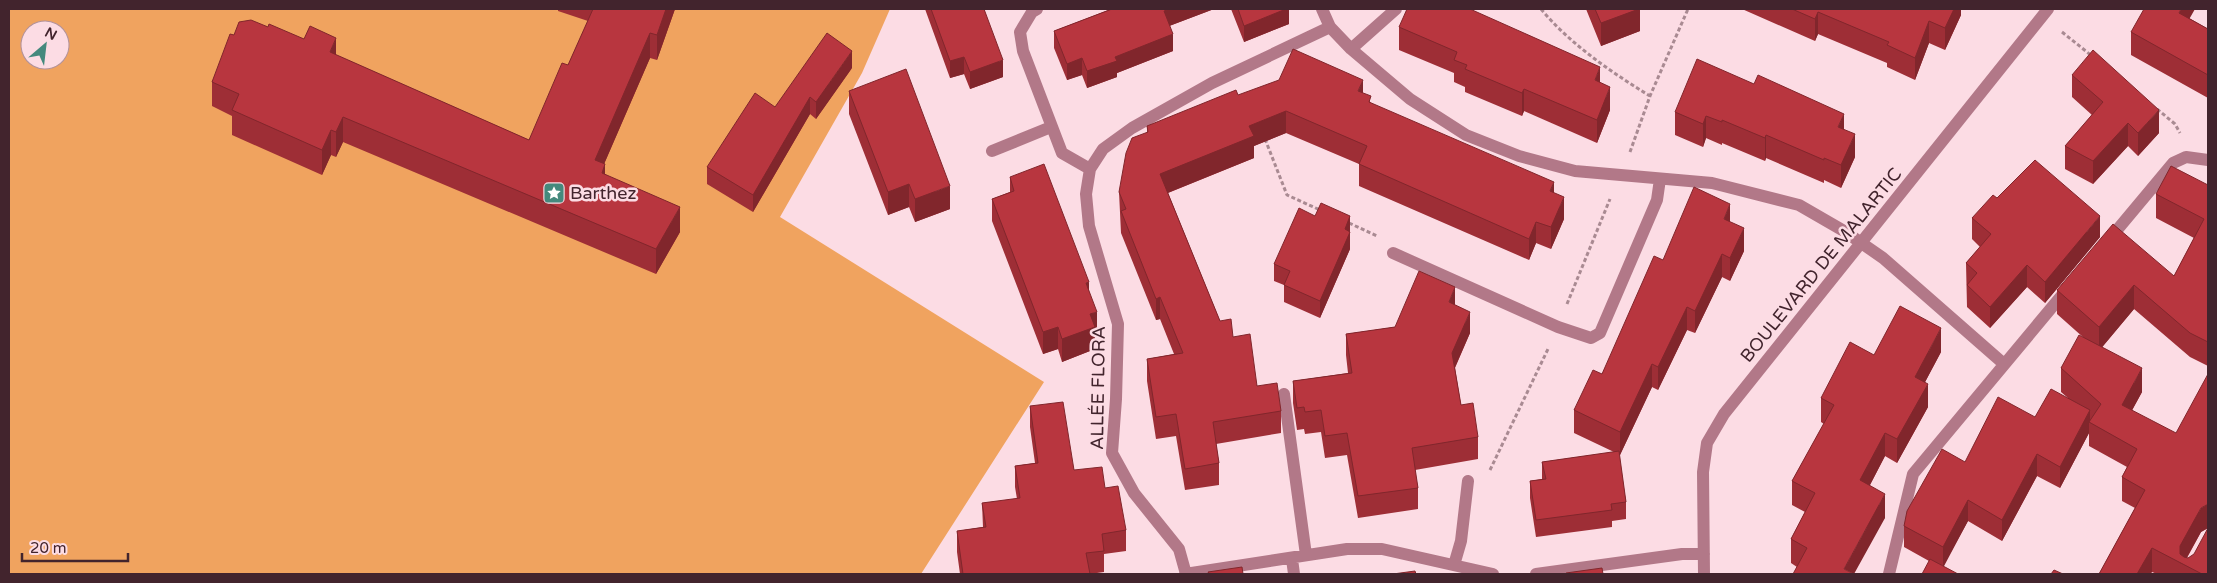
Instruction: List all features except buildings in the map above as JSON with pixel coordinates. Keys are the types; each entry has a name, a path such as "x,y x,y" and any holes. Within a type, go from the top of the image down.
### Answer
{"street":[{"path":"1037,9 1032,12 1020,32 1023,51 1062,154 1090,169"},
{"path":"1322,9 1330,27 1351,49 1410,99 1466,135 1519,156 1575,171 1660,180 1712,182 1799,205 1883,258 2004,364"},
{"path":"1351,49 1396,9"},
{"name":"BOULEVARD DE MALARTIC","path":"1704,574 1703,472 1707,443 1724,414 1862,243 2041,11"},
{"name":"ALLÉE FLORA","path":"1186,574 1179,549 1134,492 1112,453 1118,324 1089,226 1086,194 1090,169 1103,149 1132,128 1212,82 1330,27"},
{"path":"992,151 1051,127"},
{"path":"2098,252 2173,163 2186,157 2208,160"},
{"path":"1393,253 1558,327 1591,338 1600,333 1656,200 1660,180"},
{"path":"1889,574 1912,474 2079,275"},
{"path":"1284,394 1306,555"},
{"path":"1454,565 1461,541 1468,481"},
{"path":"1186,574 1347,549 1382,549 1454,565 1466,572 1493,574"},
{"path":"1536,574 1682,554 1704,554"},
{"path":"1292,559 1294,574"}],"path":[{"path":"1541,9 1556,26 1614,72 1650,96"},
{"path":"1468,481 1488,476 1558,327 1610,199 1621,192 1629,177 1628,158 1650,96 1688,9"},
{"path":"2041,11 2094,58"},
{"path":"2153,106 2175,124 2184,139 2186,157"},
{"path":"1262,133 1287,194 1323,211"},
{"path":"1340,219 1375,235 1393,253"}],"shaded area":[{"path":"9,9 890,9 862,73 780,217 1044,382 921,574 9,574"}],"place":[{"name":"Barthez","path":"554,193"}]}
